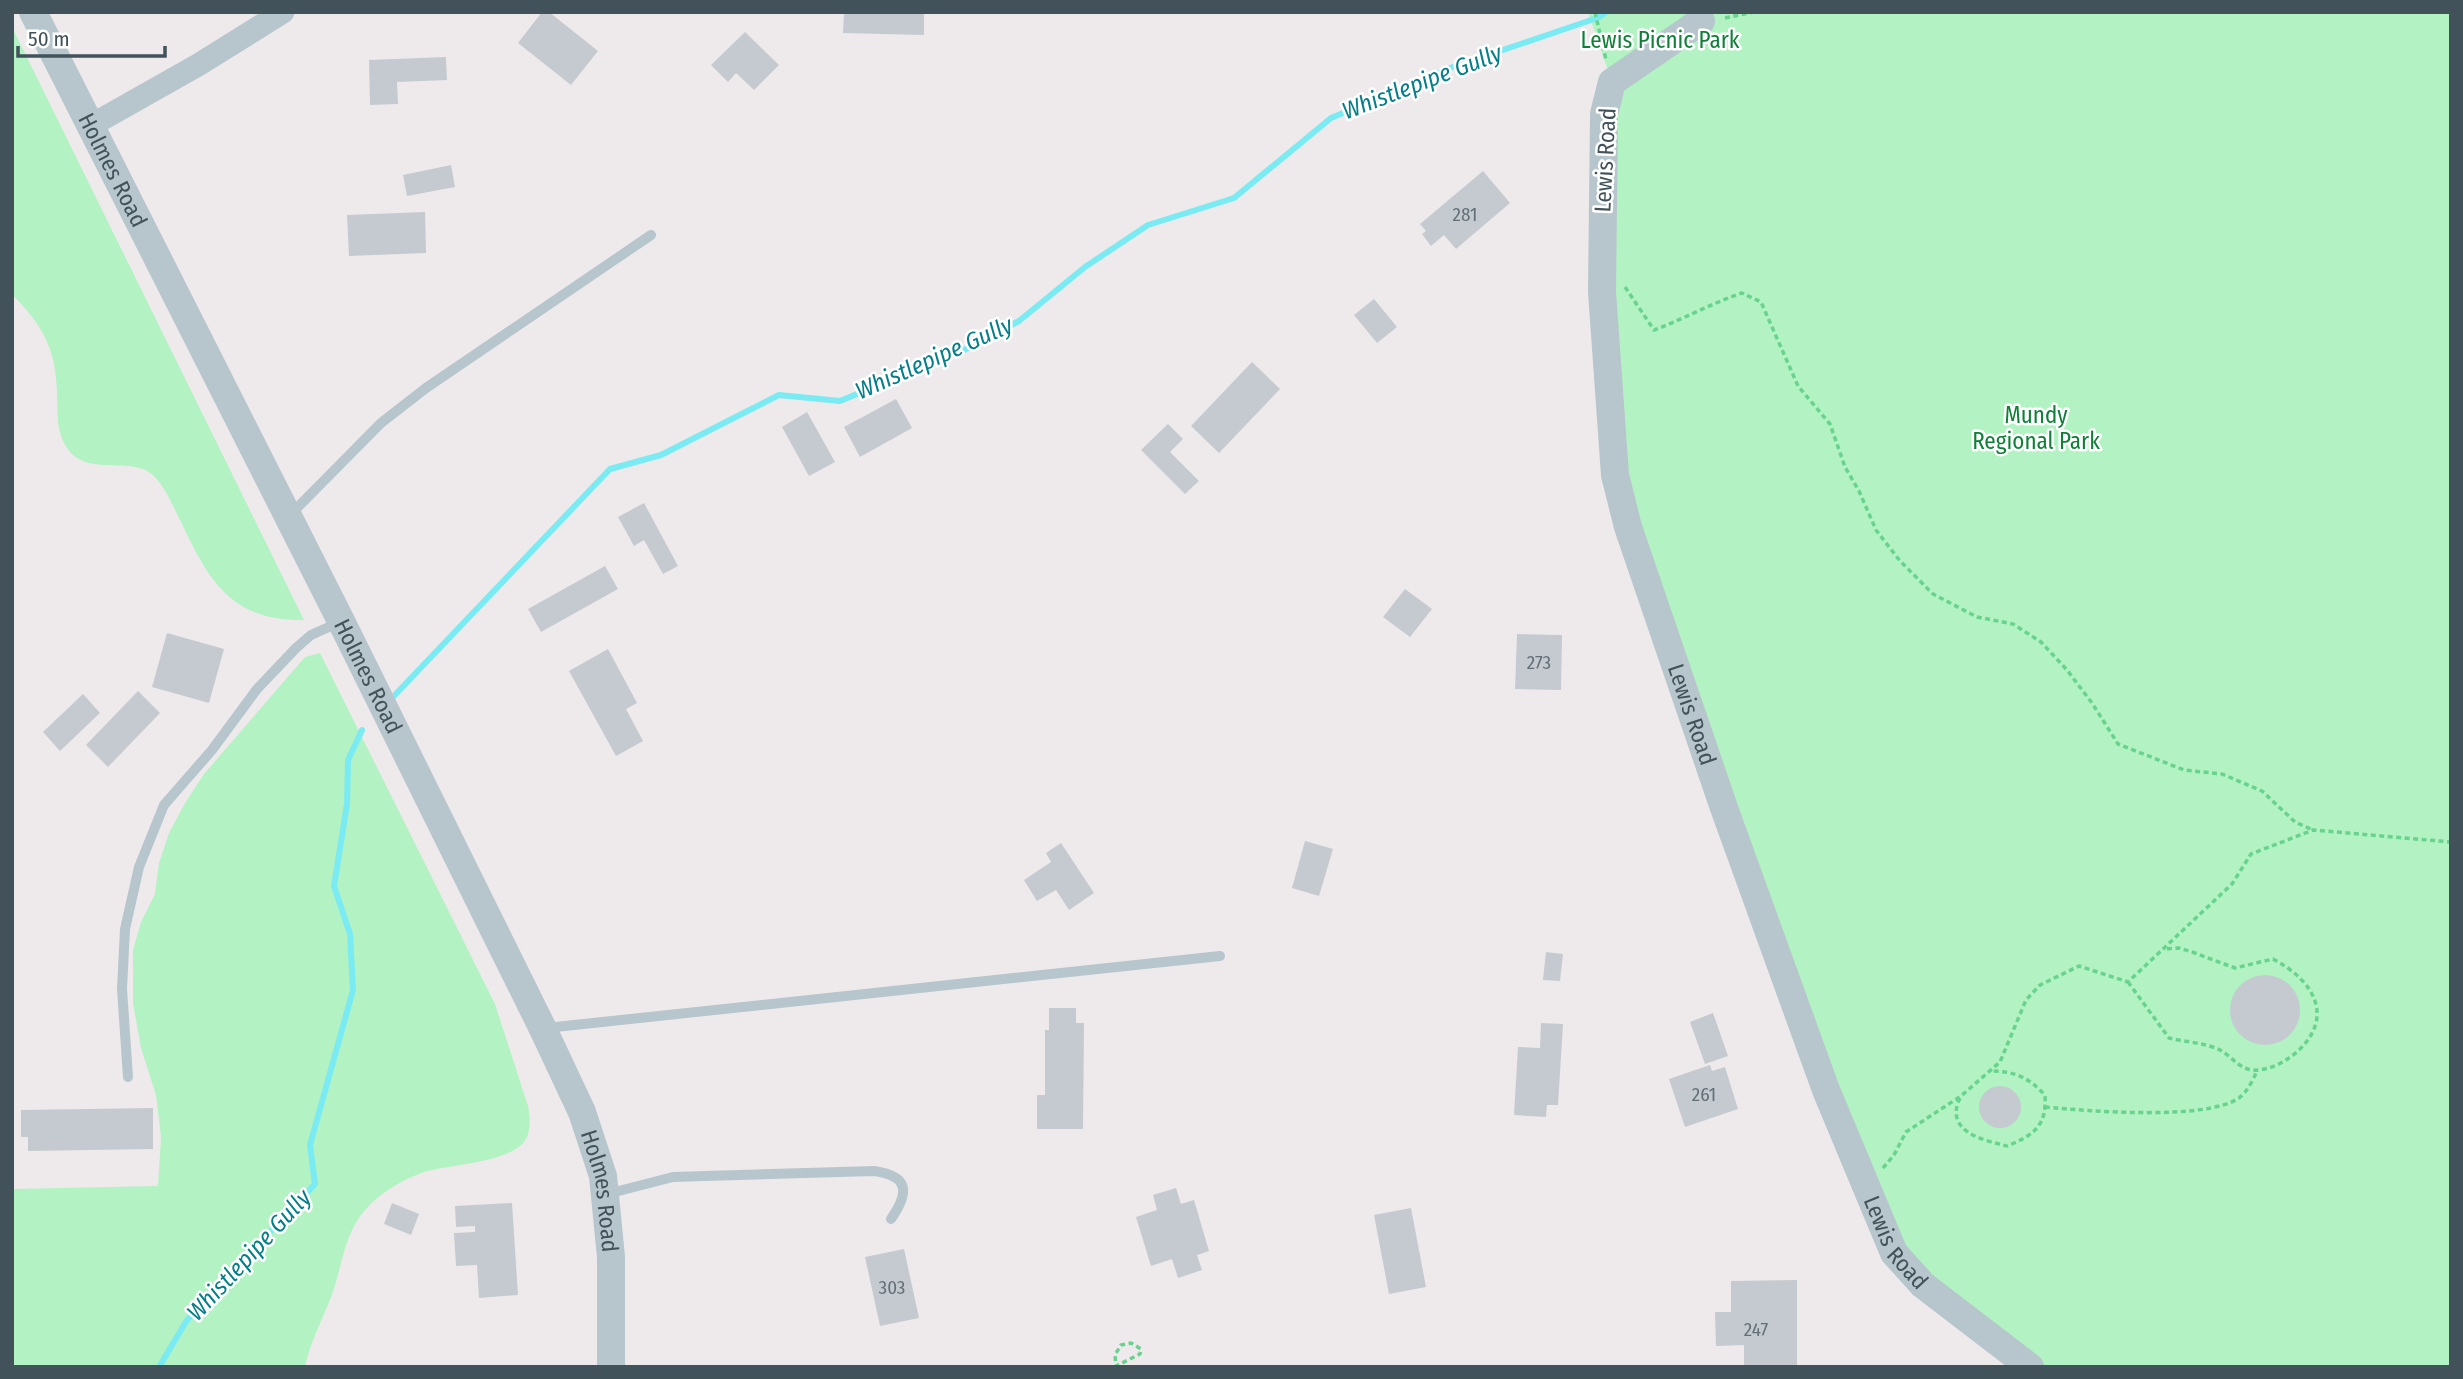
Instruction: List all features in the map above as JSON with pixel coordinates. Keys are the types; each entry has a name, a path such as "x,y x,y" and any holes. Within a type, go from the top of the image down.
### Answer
{"street":[{"name":"Holmes Road","path":"33,12 341,621 582,1112 603,1176 611,1257 611,1367"},
{"path":"90,126 198,65 283,12"},
{"name":"Lewis Road","path":"1701,21 1612,82 1604,114 1602,292 1615,475 1628,527 1724,808 1826,1090 1894,1253 1923,1285 2030,1367"}],"lane":[{"path":"288,517 381,423 426,388 651,235"},
{"path":"128,1077 122,989 125,929 139,867 164,805 212,750 257,689 296,648 311,635 341,621"},
{"path":"543,1029 1220,956"},
{"path":"605,1195 673,1177 874,1171 889,1173 900,1181 904,1188 901,1205 891,1219"}],"path":[{"path":"1595,12 1612,82"},
{"path":"1701,21 1754,12"},
{"path":"1623,282 1654,330 1707,305 1742,293 1761,302 1798,387 1830,424 1845,467 1876,530 1900,561 1933,594 1977,617 2013,624 2041,642 2092,703 2118,744 2184,770 2222,774 2262,791 2295,822 2313,830 2451,842"},
{"path":"2128,982 2232,884 2250,854 2313,830"},
{"path":"1866,1188 1894,1154 1906,1132 1961,1096 2000,1062 2026,1000 2040,985 2079,966 2128,982 2169,1038 2220,1050 2246,1069 2257,1071 2275,1067 2309,1041 2319,1019 2315,1001 2306,985 2291,968 2273,959 2235,968 2179,948 2163,949"},
{"path":"1961,1096 1955,1108 1956,1117 1963,1129 1977,1138 2007,1146 2026,1138 2041,1124 2045,1095 2025,1077 2012,1072 1989,1071"},
{"path":"2045,1107 2166,1113 2216,1109 2240,1097 2257,1071"},
{"path":"1131,1343 1141,1349 1140,1354 1116,1366 1115,1355 1121,1345 1131,1343"}],"green space":[{"name":"Mundy Regional Park","path":"1588,12 2451,12 2451,1367 2025,1367 1894,1253 1615,475 1612,82"},
{"path":"12,27 304,620 280,619 259,614 227,595 203,565 166,493 153,475 132,466 93,464 81,460 71,453 63,441 58,423 54,363 46,339 12,294"},
{"path":"320,653 495,1004 528,1106 530,1121 527,1137 520,1146 496,1157 416,1175 392,1187 372,1203 359,1218 348,1240 335,1286 305,1367 12,1367 12,1189 158,1186 161,1137 156,1095 141,1048 133,1003 133,950 141,922 155,894 159,863 169,833 204,774 305,657"}],"building":[{"path":"542,12 549,12 598,51 571,85 518,43"},
{"path":"844,12 924,12 924,35 843,33"},
{"path":"745,32 779,65 754,90 736,73 728,82 711,65"},
{"path":"446,57 447,80 397,82 398,104 370,105 369,60"},
{"path":"451,165 455,187 407,196 403,175"},
{"path":"1483,171 1510,203 1456,249 1444,235 1431,246 1422,234 1426,231 1420,224"},
{"path":"425,212 426,253 349,256 347,215"},
{"path":"1374,299 1397,327 1377,343 1354,315"},
{"path":"1252,362 1280,389 1219,453 1191,426"},
{"path":"896,399 912,428 860,457 844,427"},
{"path":"807,412 835,462 809,476 782,427"},
{"path":"1168,424 1183,439 1170,452 1199,481 1185,494 1141,450"},
{"path":"644,503 678,566 663,574 644,540 634,546 618,517"},
{"path":"605,566 618,589 541,632 528,609"},
{"path":"1405,589 1432,609 1410,637 1383,617"},
{"path":"167,633 224,649 209,703 152,687"},
{"path":"1517,634 1562,635 1561,690 1515,689"},
{"path":"608,649 637,703 626,709 643,741 616,756 569,671"},
{"path":"138,691 160,713 108,767 86,745"},
{"path":"83,694 100,713 60,751 43,732"},
{"path":"1305,841 1333,849 1319,896 1292,888"},
{"path":"1061,843 1094,893 1069,910 1056,890 1037,901 1024,880 1051,862 1046,853"},
{"path":"1546,952 1563,954 1560,981 1543,980"},
{"path":"2272,975 2285,981 2294,990 2298,996 2298,1024 2290,1035 2279,1043 2258,1045 2240,1035 2232,1024 2230,1003 2240,985 2251,977"},
{"path":"1049,1008 1076,1008 1076,1023 1084,1023 1083,1129 1037,1129 1037,1095 1045,1095 1045,1030 1049,1030"},
{"path":"1713,1013 1728,1056 1705,1064 1690,1022"},
{"path":"1541,1023 1563,1024 1558,1105 1547,1105 1546,1117 1514,1115 1518,1047 1540,1048"},
{"path":"1710,1065 1712,1071 1725,1067 1738,1109 1685,1127 1669,1079"},
{"path":"2000,1086 2015,1092 2021,1107 2015,1122 2000,1128 1985,1122 1979,1107 1985,1092"},
{"path":"153,1108 153,1149 28,1151 28,1137 21,1137 21,1110"},
{"path":"1176,1188 1181,1204 1194,1200 1209,1251 1197,1255 1202,1270 1178,1278 1172,1259 1151,1266 1136,1217 1157,1210 1153,1195"},
{"path":"392,1203 419,1214 411,1235 384,1224"},
{"path":"512,1203 518,1295 479,1298 477,1265 456,1266 454,1233 475,1232 475,1226 456,1227 455,1206"},
{"path":"1411,1208 1426,1287 1389,1294 1374,1215"},
{"path":"904,1249 919,1318 880,1326 865,1257"},
{"path":"1797,1280 1797,1367 1744,1367 1744,1345 1716,1346 1715,1312 1731,1312 1731,1281"}],"waterway":[{"name":"Whistlepipe Gully","path":"1599,17 1606,12"},
{"name":"Whistlepipe Gully","path":"392,698 610,469 661,455 779,395 840,401 964,350 1019,321 1085,267 1148,225 1234,198 1331,118 1453,67 1594,19"},
{"name":"Whistlepipe Gully","path":"159,1367 187,1320 315,1184 310,1145 353,990 350,934 334,886 347,804 348,760 362,730"}],"park label":[{"name":"Lewis Picnic Park","path":"1660,40"}]}
